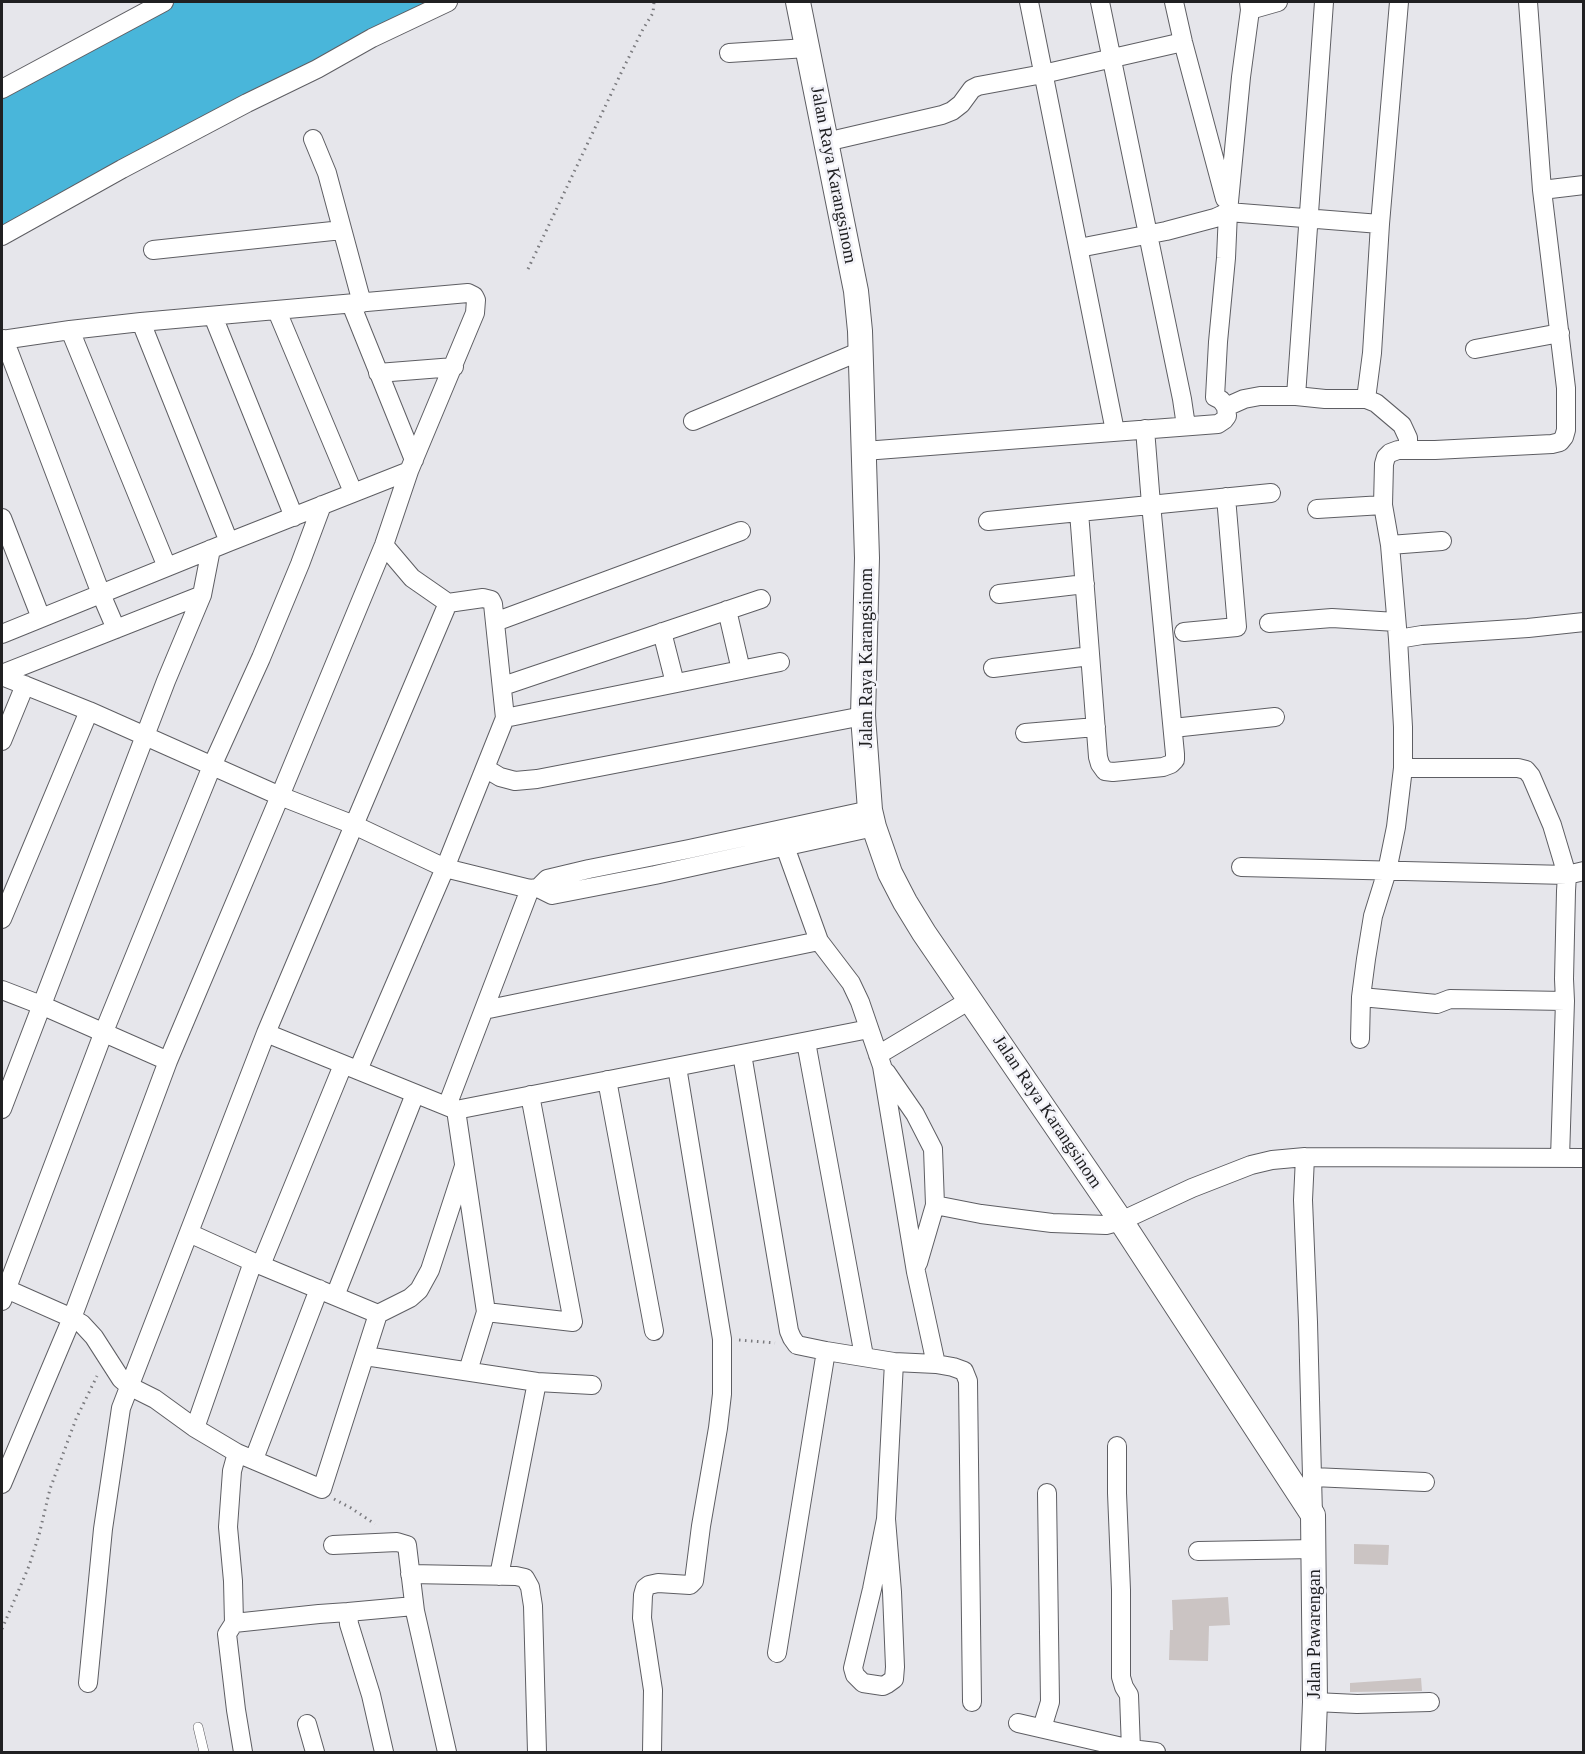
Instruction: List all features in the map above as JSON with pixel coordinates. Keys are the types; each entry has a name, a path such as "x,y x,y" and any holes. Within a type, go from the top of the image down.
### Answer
{"street":[{"path":"2,89 164,2"},
{"path":"2,236 237,108 317,69 372,38 448,2"},
{"name":"Jalan Raya Karangsinom","path":"798,2 856,291 861,351 867,558 862,716 872,818 884,857 905,902 924,933 1121,1221 1313,1515"},
{"path":"1029,2 1115,431"},
{"path":"1100,2 1149,234 1186,426"},
{"path":"1174,2 1228,212"},
{"path":"864,451 1218,424 1224,420 1227,416 1220,402 1228,212 1250,6 1278,2"},
{"path":"1296,396 1324,2"},
{"path":"1366,399 1372,353 1380,224 1399,2"},
{"path":"1360,1039 1361,997 1373,916 1387,871 1404,768 1397,630 1390,544 1383,505 1386,457 1398,450 1514,447 1560,442 1566,430 1575,386 1560,333 1542,190 1528,2"},
{"path":"826,141 942,115 961,104 972,89 978,86 1043,74 1183,42"},
{"path":"729,52 807,48"},
{"path":"313,139 325,167 342,231 356,303 378,373 412,466"},
{"path":"1542,190 1584,185"},
{"path":"1079,248 1167,231 1215,218 1228,212 1380,224"},
{"path":"153,250 342,231"},
{"path":"2,1484 72,1318 168,1061 384,545 412,466 475,313 476,300 472,294 141,322 2,339 116,629"},
{"path":"277,311 353,492"},
{"path":"213,316 294,517"},
{"path":"141,322 229,542"},
{"path":"70,330 167,567"},
{"path":"1475,349 1560,333"},
{"path":"693,421 861,351"},
{"path":"378,373 454,367"},
{"path":"1182,399 1220,402 1260,396 1366,399 1376,403 1402,425 1408,438 1408,450"},
{"path":"1079,512 1098,757 1105,771 1113,772 1171,764 1175,760 1173,728 1145,429"},
{"path":"2,634 294,517 412,466"},
{"path":"988,521 1271,493"},
{"path":"1184,632 1237,627 1226,497"},
{"path":"322,505 261,658 212,766 103,1034 3,1293 72,1318 88,1329 121,1379 129,1386 155,1399 195,1428 245,1456 322,1489 378,1314 410,1298 419,1290 430,1270 464,1166"},
{"path":"1317,509 1383,505"},
{"path":"2,518 41,618"},
{"path":"495,622 741,531"},
{"path":"1390,544 1442,541"},
{"path":"195,1428 257,1264 445,868 505,718 491,600 483,598 448,603 412,578 384,545"},
{"path":"2,1109 202,595 211,549"},
{"path":"999,594 1085,584"},
{"path":"2,675 202,595"},
{"path":"503,686 761,599"},
{"path":"88,1683 103,1529 121,1408 266,1033 448,603"},
{"path":"727,610 741,670"},
{"path":"1269,623 1332,618 1422,635 1584,622"},
{"path":"662,632 675,683"},
{"path":"993,668 1090,656"},
{"path":"505,718 780,662"},
{"path":"2,675 280,796 354,825 445,868 552,895 655,875 781,838 872,818"},
{"path":"2,741 25,685"},
{"path":"2,919 89,711"},
{"path":"485,768 500,777 515,781 537,779 862,716"},
{"path":"1173,728 1275,717"},
{"path":"1025,733 1096,727"},
{"path":"1404,768 1518,768 1526,770 1531,776 1576,873 1564,979 1560,1158"},
{"path":"781,838 819,941 851,982 880,1060 916,1272 936,1364"},
{"path":"1241,867 1576,873"},
{"path":"468,1371 486,1312 464,1166 451,1108 484,1010 534,889"},
{"path":"484,1010 819,941"},
{"path":"2,990 168,1061"},
{"path":"1361,997 1437,1004 1450,999 1565,1001"},
{"path":"880,1060 970,1000"},
{"path":"266,1033 451,1108 530,1095 869,1029"},
{"path":"806,1042 864,1356"},
{"path":"742,1054 789,1331 797,1345 894,1362 952,1367 964,1371 968,1381 972,1702"},
{"path":"880,1060 915,1114 933,1149 934,1205 916,1272"},
{"path":"652,1752 653,1690 642,1618 643,1595 645,1588 649,1585 666,1583 690,1585 694,1581 722,1394 722,1339 677,1066"},
{"path":"607,1080 654,1331"},
{"path":"243,1752 227,1634 234,1623 228,1527 232,1471 245,1456 327,1293 415,1094"},
{"path":"486,1312 573,1322 530,1095"},
{"path":"934,1205 981,1214 1052,1223 1106,1225 1121,1221 1192,1188 1251,1165 1272,1160 1305,1157 1584,1158"},
{"path":"1305,1157 1302,1200 1313,1515"},
{"path":"189,1233 378,1314"},
{"path":"777,1653 826,1351"},
{"path":"365,1356 537,1382 592,1385"},
{"path":"886,1519 853,1668 855,1675 863,1683 883,1686 894,1678 895,1667 886,1519 894,1362"},
{"path":"500,1576 537,1382"},
{"path":"1118,1446 1121,1677 1129,1695 1131,1749"},
{"path":"1313,1478 1425,1482"},
{"path":"1042,1728 1050,1702 1047,1493"},
{"name":"Jalan Pawarengan","path":"1313,1515 1315,1549 1313,1752"},
{"path":"333,1545 397,1542 407,1545 414,1606 447,1752"},
{"path":"1198,1551 1315,1549"},
{"path":"410,1574 525,1578 531,1587 537,1752"},
{"path":"872,1589 892,1592"},
{"path":"234,1623 414,1606"},
{"path":"348,1612 349,1624 384,1752"},
{"path":"1315,1702 1358,1704 1430,1702"},
{"path":"1018,1723 1131,1749 1156,1752"},
{"path":"307,1724 315,1752"}],"lane":[{"path":"198,1727 204,1752"}],"path":[{"path":"528,269 627,60 653,13 654,2"},
{"path":"722,1339 797,1345"},
{"path":"2,1629 39,1535 50,1489 76,1419 96,1377 110,1363"},
{"path":"322,1489 329,1496 384,1530 397,1542"}],"water":[{"path":"164,2 448,2 2,236 2,89"}],"building":[{"path":"1354,1544 1389,1545 1388,1565 1354,1564"},
{"path":"1228,1597 1230,1625 1209,1626 1208,1661 1169,1660 1170,1630 1173,1630 1172,1600"},
{"path":"1421,1678 1422,1691 1350,1692 1350,1683"}]}
